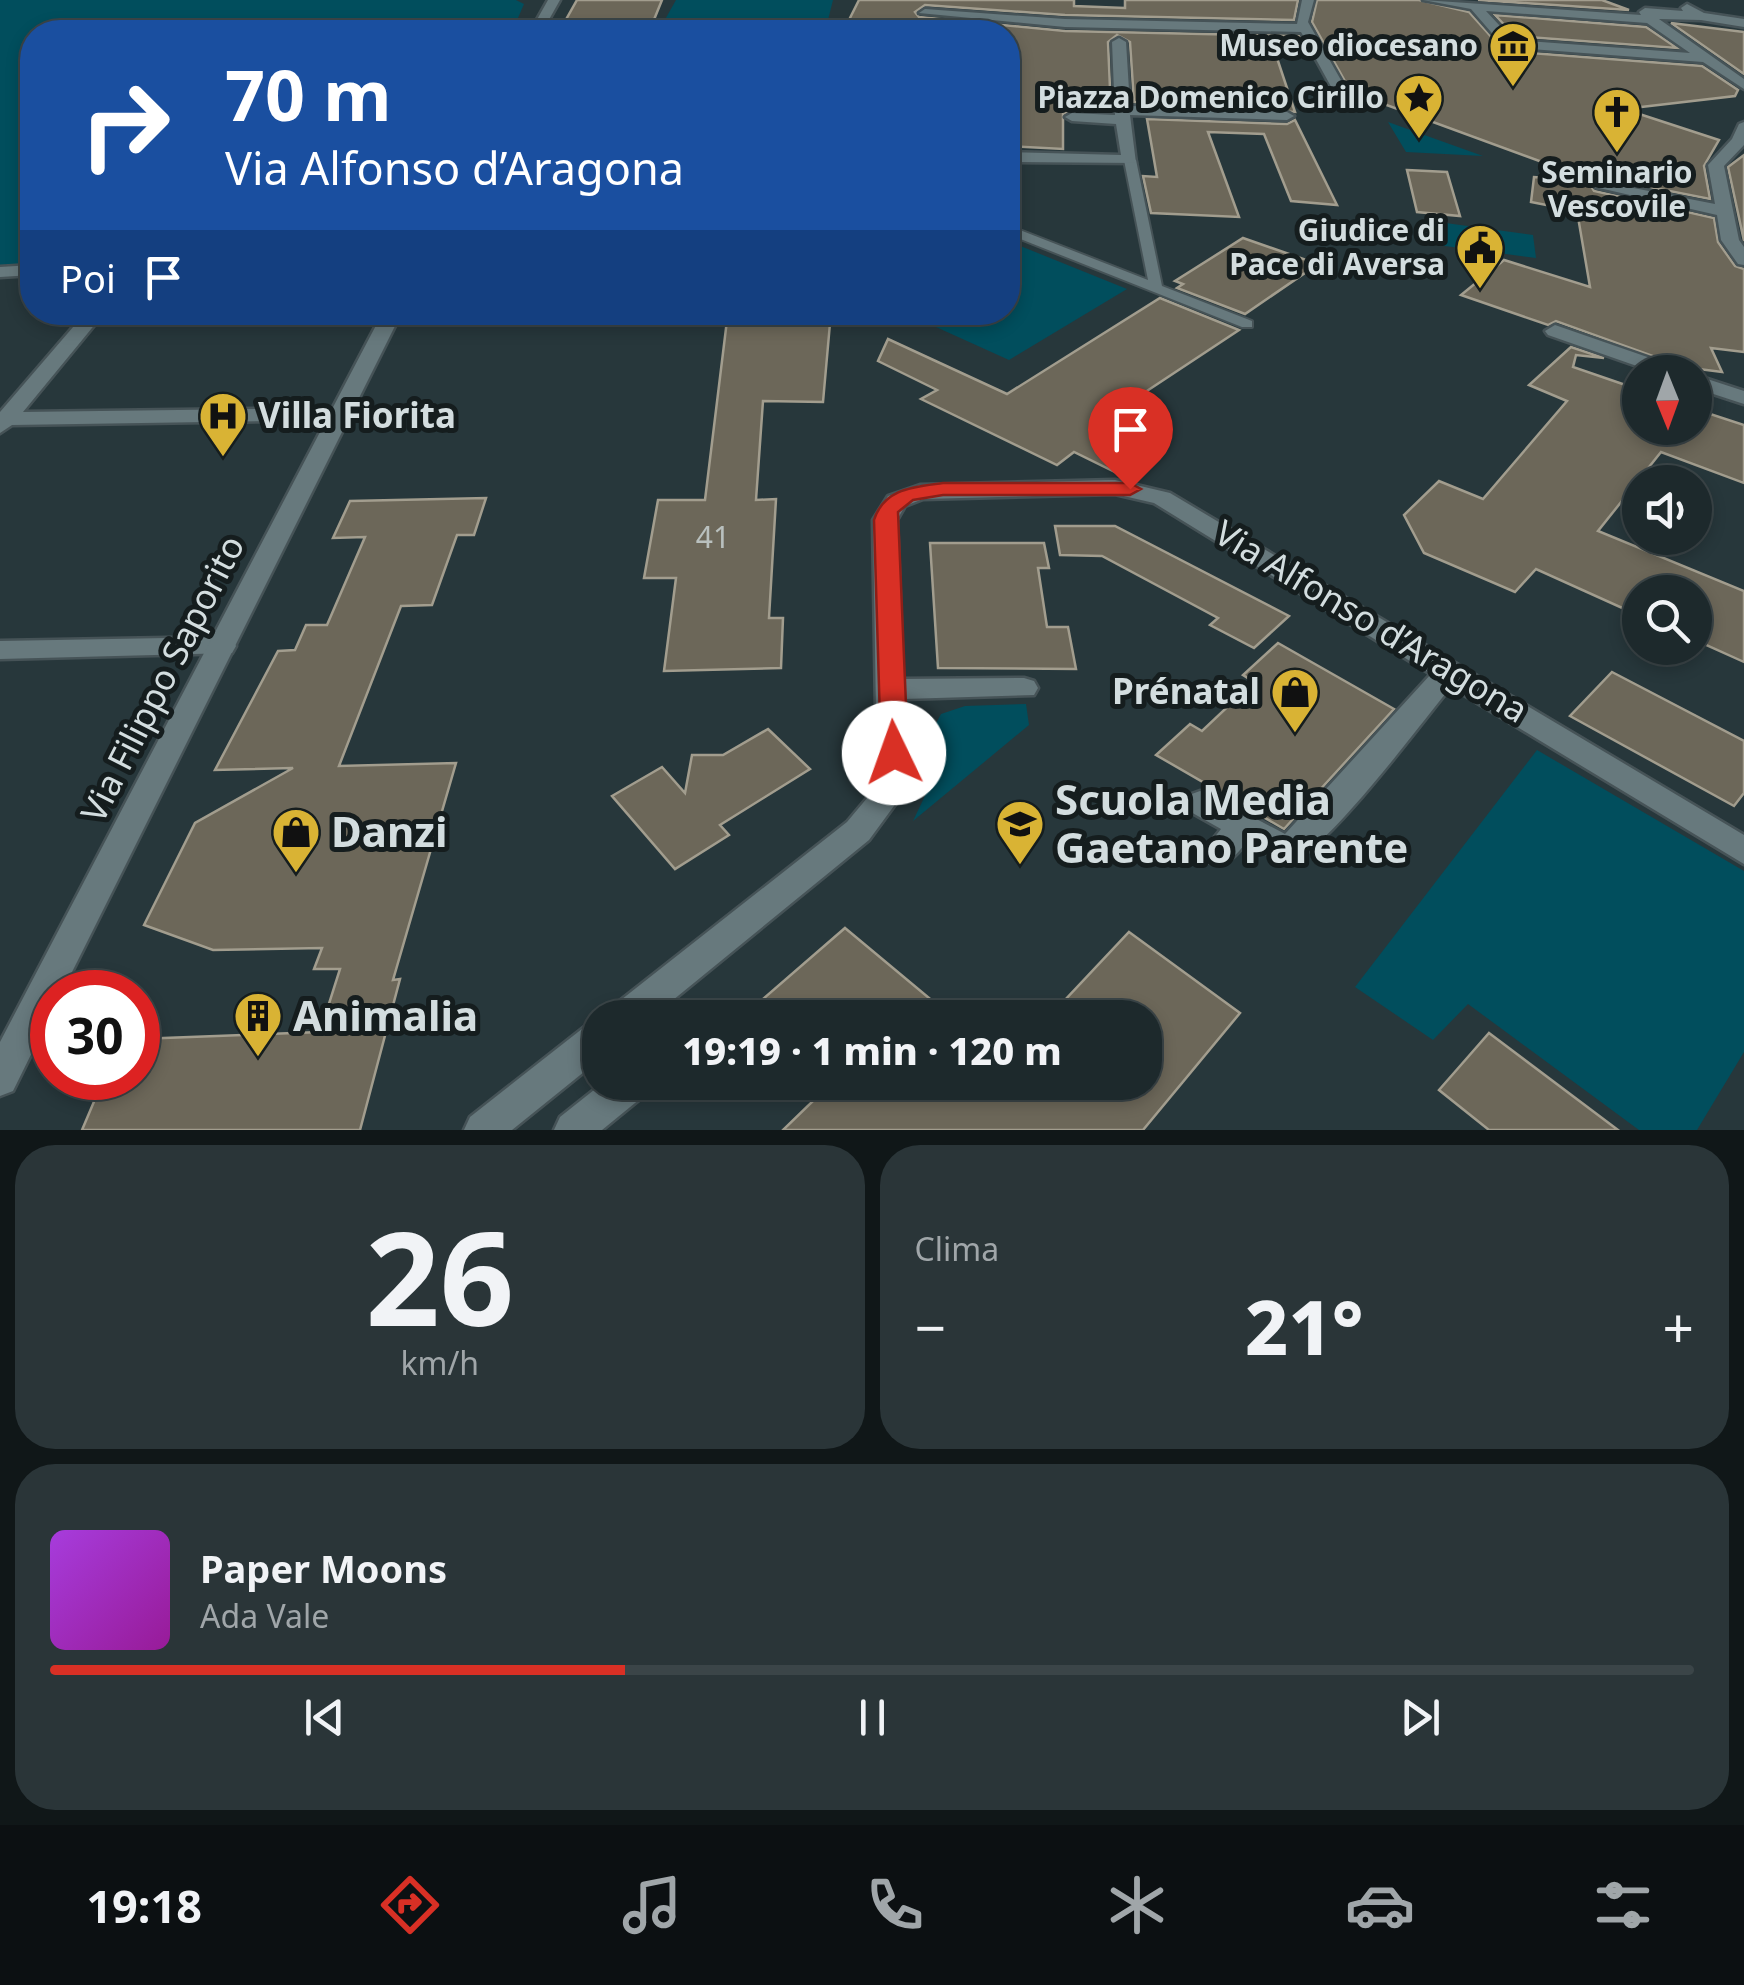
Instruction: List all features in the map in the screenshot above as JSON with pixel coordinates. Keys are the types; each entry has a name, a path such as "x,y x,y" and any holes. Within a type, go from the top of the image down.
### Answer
{"street":[{"path":"918,20 932,0"},
{"path":"1308,0 1301,15 1339,88"},
{"path":"1429,0 1579,16 1701,16 1744,23"},
{"path":"1612,0 1652,17 1744,85"},
{"path":"1677,0 1701,16"},
{"path":"1016,19 1022,2"},
{"path":"1479,4 1509,44 1711,59"},
{"path":"925,13 1016,19 1115,18 1308,32"},
{"path":"1579,16 1618,52"},
{"path":"1020,157 1130,160 1122,115 1119,42"},
{"path":"1072,117 1288,116"},
{"path":"1744,127 1739,140 1716,165 1730,240 1744,260"},
{"path":"1603,187 1724,209 1744,208"},
{"path":"2,421 82,325"},
{"name":"Via Filippo Saporito","path":"0,1079 386,325"},
{"path":"1555,331 1623,355"},
{"path":"1712,387 1744,398"},
{"path":"2,421 341,414"},
{"name":"Via Alfonso d’Aragona","path":"647,1000 858,831 876,811 892,775 885,520 888,509 907,495 943,489 1114,487 1162,498 1744,850"},
{"path":"0,650 223,646"},
{"path":"1200,803 1240,829 1288,851 1450,670"},
{"path":"892,689 1024,688"},
{"path":"1218,853 1240,829"},
{"path":"483,1130 582,1051"},
{"path":"574,1130 612,1100"}],"lane":[{"path":"1130,160 1156,288"},
{"path":"1020,235 1247,324"}],"shaded area":[{"path":"0,0 516,0 524,4 517,20 20,20 20,267 0,269"},
{"path":"676,0 833,0 828,20 665,20"},
{"path":"1388,122 1483,156 1406,152"},
{"path":"1431,221 1533,235 1536,258 1430,244"},
{"path":"1020,246 1127,289 1009,360 932,325 1020,325"},
{"path":"1026,704 1029,725 913,821 932,781 932,731 941,714 965,706"},
{"path":"1537,750 1744,871 1744,1052 1697,1130 1639,1130 1468,1004 1433,1040 1355,987"}],"building":[{"path":"577,0 662,0 654,20 566,20"},
{"path":"859,0 1074,0 1074,6 1125,8 1125,0 1298,0 1294,20 1065,15 925,5 915,12 919,17 950,20 849,20"},
{"path":"1317,0 1419,0 1469,12 1504,51 1702,66 1738,90 1735,96 1624,109 1719,140 1704,166 1710,199 1604,178 1591,186 1594,191 1714,218 1718,242 1735,266 1744,269 1744,352 1711,348 1722,372 1712,371 1712,355 1650,355 1556,321 1548,325 1461,295 1504,260 1590,287 1577,211 1531,202 1534,177 1594,181 1351,92 1312,22"},
{"path":"1478,0 1602,0 1629,10"},
{"path":"1495,15 1646,27 1677,48 1515,36"},
{"path":"1671,23 1744,32 1744,74"},
{"path":"1020,27 1299,36 1305,47 1273,46 1295,112 1134,102 1130,42 1117,35 1108,42 1111,111 1072,109 1063,114 1063,149 1020,147"},
{"path":"1147,119 1287,124 1295,120 1337,205 1291,201 1264,134 1208,132 1239,217 1151,213 1143,176 1157,177"},
{"path":"1744,155 1744,241 1728,167"},
{"path":"1407,170 1447,172 1460,216 1417,212"},
{"path":"1243,238 1318,264 1245,314 1177,288 1183,284 1175,281"},
{"path":"1160,298 1239,330 1100,422 1151,445 1115,472 1074,452 1057,465 921,399 937,390 878,361 888,339 1007,394"},
{"path":"726,325 830,325 823,402 763,401 756,500 776,499 769,618 783,618 781,668 664,671 676,578 644,578 658,500 705,500"},
{"path":"1571,347 1604,358 1576,355 1573,367 1622,384 1622,445 1712,445 1712,415 1744,425 1744,483 1712,471 1712,465 1696,465 1661,452 1651,465 1622,465 1622,501 1598,531 1622,541 1622,555 1656,555 1705,575 1622,575 1622,608 1536,569 1515,592 1424,553 1404,515 1439,481 1483,499 1567,401 1529,385"},
{"path":"486,498 474,535 457,535 432,605 401,606 339,766 456,763 393,980 400,979 360,1130 82,1130 95,1100 160,1100 160,1038 320,1032 340,969 314,969 322,948 213,950 144,925 195,823 293,768 215,770 278,651 295,650 306,625 327,625 365,537 333,538 350,501"},
{"path":"1055,526 1115,526 1289,616 1254,648 1210,625 1218,618 1102,556 1060,555"},
{"path":"930,543 1044,543 1049,568 1038,568 1047,627 1068,627 1076,669 938,668"},
{"path":"1712,578 1744,591 1744,662 1712,648"},
{"path":"1278,643 1394,709 1284,829 1156,755 1190,724 1202,731 1254,682 1243,675"},
{"path":"1612,672 1744,741 1744,793 1734,806 1570,716"},
{"path":"768,729 810,769 720,825 729,835 675,869 612,796 662,767 685,793 692,755 723,755"},
{"path":"845,928 931,1000 762,1000"},
{"path":"1129,932 1240,1013 1143,1130 783,1130 810,1100 1162,1100 1162,1000 1065,1000"},
{"path":"1489,1033 1618,1130 1489,1130 1439,1090"}],"place":[{"name":"Museo diocesano","path":"1513,88"},
{"name":"Piazza Domenico Cirillo","path":"1419,140"},
{"name":"Seminario Vescovile","path":"1617,154"},
{"name":"Giudice di Pace di Aversa","path":"1480,290"},
{"name":"Villa Fiorita","path":"223,458"},
{"name":"Prénatal","path":"1295,734"},
{"name":"Scuola Media Gaetano Parente","path":"1020,866"},
{"name":"Danzi","path":"296,874"},
{"name":"Animalia","path":"258,1058"}],"route":[{"path":"894,753 885,520 888,509 907,495 943,489 1130,489"}]}
